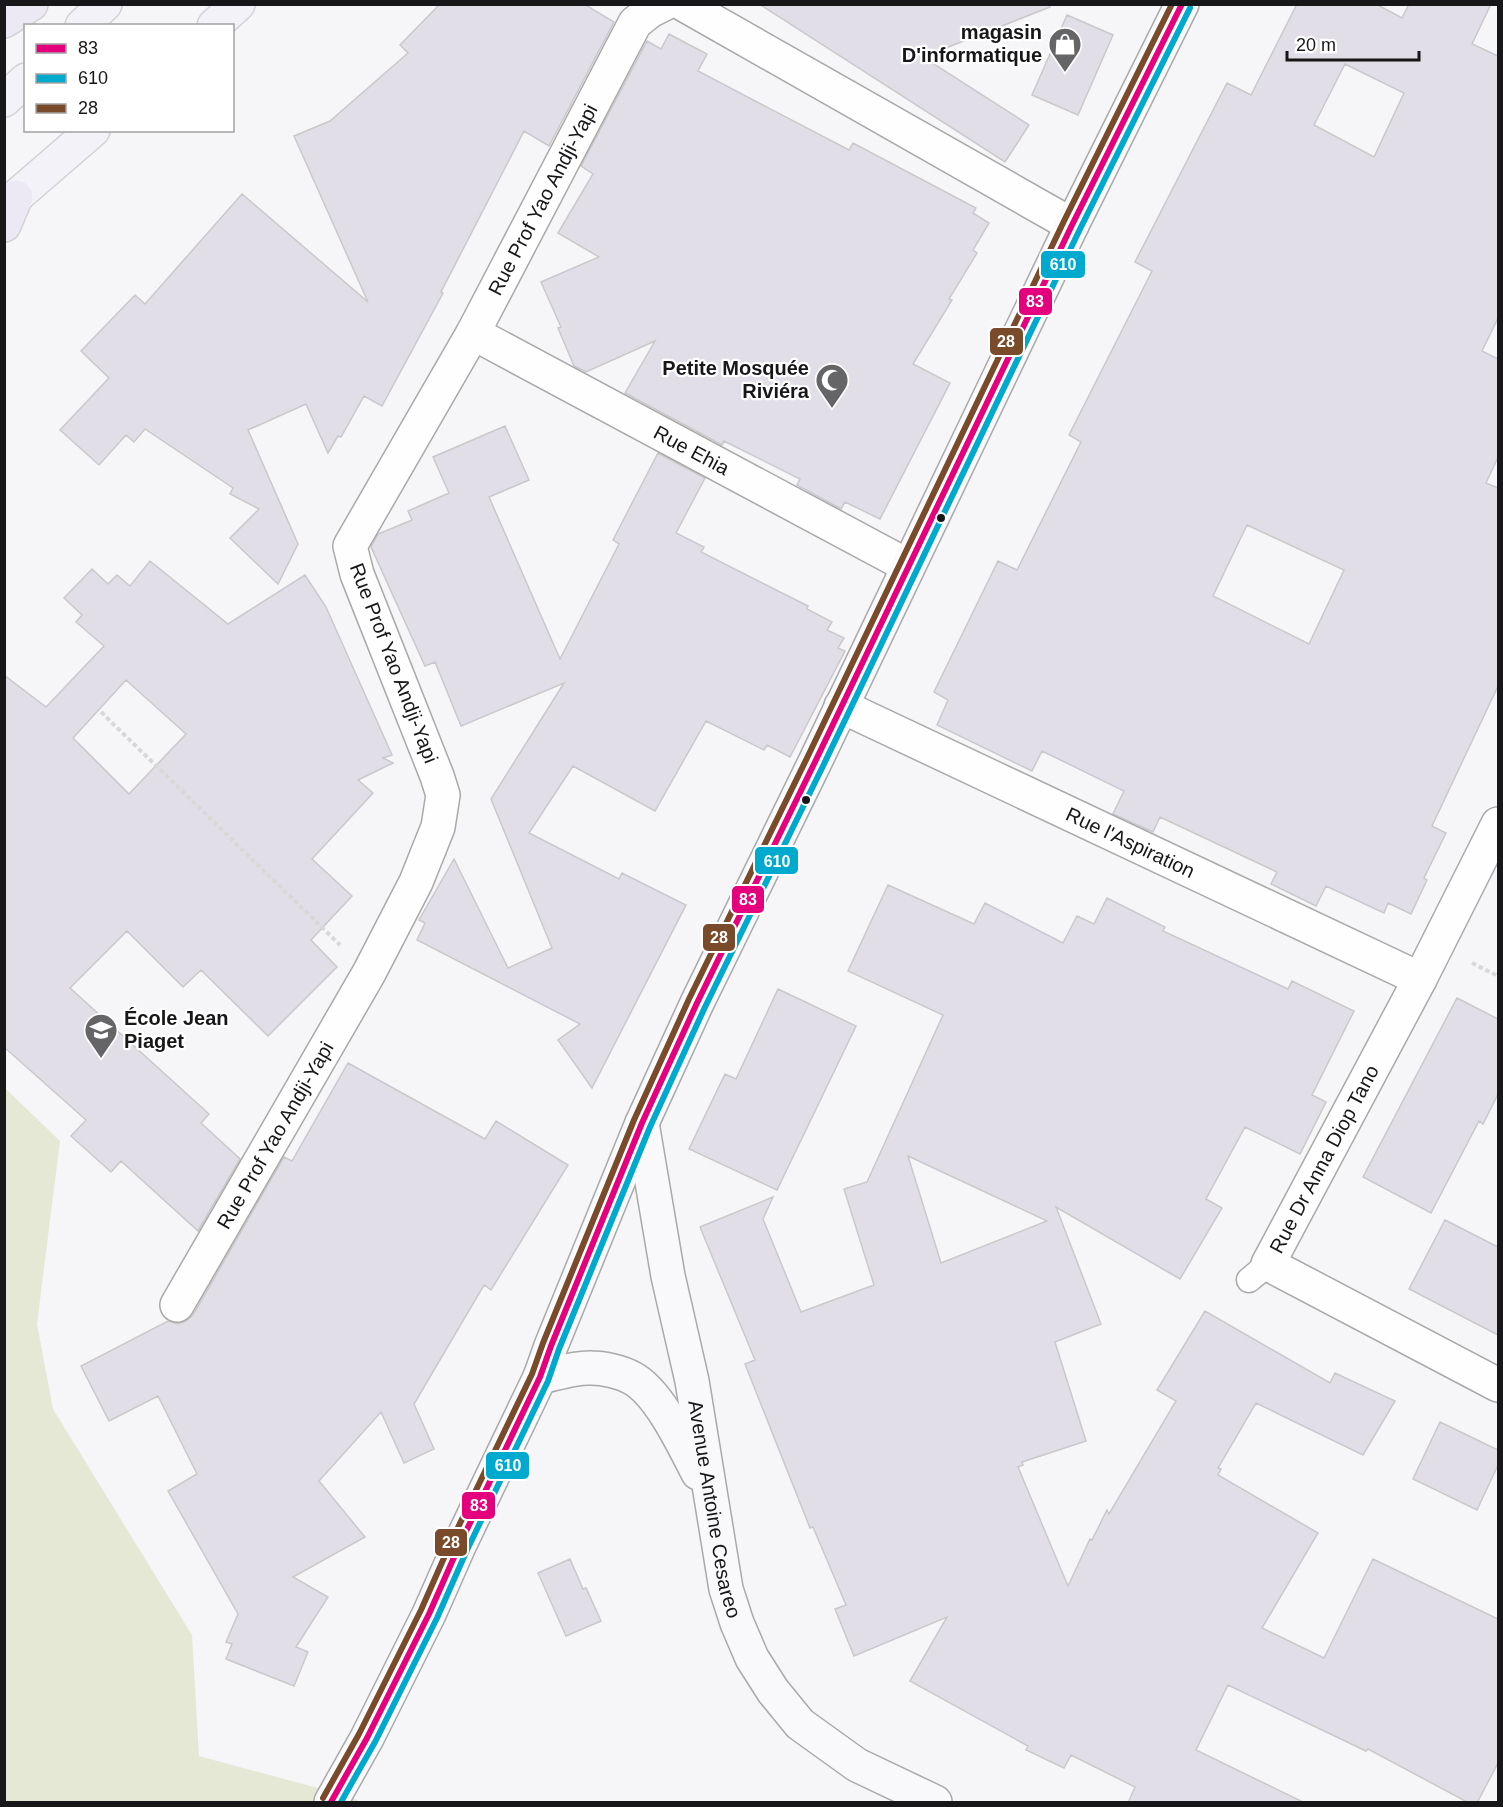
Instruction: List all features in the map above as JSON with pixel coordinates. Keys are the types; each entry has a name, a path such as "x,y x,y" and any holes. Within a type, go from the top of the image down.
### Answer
{"highway":[{"path":"4,21 31,4"}],"main road":[{"path":"84,24 105,4"},
{"path":"215,24 238,4"},
{"path":"4,100 24,82"},
{"path":"8,210 91,132"}],"street":[{"name":"Rue Prof Yao Andji-Yapi","path":"177,1305 369,973 416,882 438,827 443,795 438,776 357,574 350,546 473,333 635,23 650,11 664,4"},
{"path":"683,4 1072,225"},
{"path":"332,1803 429,1614 540,1377 642,1123 697,1003 1072,225 1182,4"},
{"name":"Rue Ehia","path":"473,333 908,566"},
{"name":"Rue l'Aspiration","path":"841,706 1420,980"},
{"name":"Rue Dr Anna Diop Tano","path":"1498,824 1420,980 1259,1272 1498,1385"},
{"name":"Avenue Antoine Cesareo","path":"642,1123 668,1276 692,1381 726,1589 752,1658 773,1691 800,1724 857,1765 934,1803"},
{"path":"540,1377 589,1368 611,1371 632,1378 650,1393 668,1420 712,1500"}],"path":[{"path":"101,712 369,973"}],"green space":[{"path":"4,1087 60,1141 37,1324 53,1409 192,1635 199,1756 351,1797 360,1802 5,1802"}],"building":[{"path":"440,4 584,4 614,22 549,146 524,131 441,292 443,293 382,406 364,396 341,437 338,436 328,453 306,404 248,430 298,544 278,584 230,538 259,509 230,494 233,488 145,429 134,442 126,435 99,465 60,430 109,378 81,351 135,295 145,304 242,194 368,302 294,136 330,121 408,53 400,45"},
{"path":"759,4 1049,4 1050,7 923,57 1029,125 1005,162"},
{"path":"1297,4 1376,4 1402,18 1409,4 1491,4 1472,44 1498,56 1498,318 1482,351 1498,359 1498,457 1486,483 1498,488 1498,686 1432,826 1446,833 1424,878 1427,880 1411,914 1388,903 1384,913 1326,886 1316,906 1271,884 1277,872 1160,817 1153,832 1113,814 1124,791 1042,751 1032,771 937,725 948,700 934,692 998,561 1017,570 1081,442 1069,435 1152,271 1135,262 1227,83 1251,95","holes":["1345,64 1404,93 1374,157 1314,125","1247,525 1344,570 1309,644 1213,596"]},
{"path":"1067,15 1113,35 1078,115 1032,95"},
{"path":"669,34 707,54 698,71 849,150 853,143 976,208 973,213 989,223 973,250 977,253 949,299 952,300 913,364 950,383 880,519 845,502 841,509 797,485 800,479 724,441 722,445 625,393 655,341 586,372 574,366 558,328 561,327 541,282 599,257 558,233 593,174 581,166 647,41 661,49"},
{"path":"505,426 529,480 489,497 560,659 619,544 613,540 658,453 705,478 676,533 704,547 701,552 808,606 807,609 832,622 827,630 844,638 838,648 845,651 790,757 767,745 764,750 706,721 655,811 573,766 529,833 619,879 622,873 686,905 592,1088 558,1040 580,1024 417,940 425,923 419,920 454,859 508,968 552,948 491,799 564,683 461,726 435,662 425,666 371,547 378,534 412,520 408,511 449,493 433,457"},
{"path":"150,561 228,624 305,575 326,607 392,755 383,758 393,763 358,780 373,793 312,859 352,896 311,940 337,967 268,1036 201,970 183,987 127,931 70,988 209,1114 201,1123 240,1159 198,1231 121,1161 111,1172 71,1136 86,1120 4,1047 4,675 46,707 104,646 76,622 82,615 64,598 92,569 108,584 117,575 130,586","holes":["126,680 186,734 129,794 73,738"]},
{"path":"888,885 974,924 985,903 1063,943 1077,916 1094,924 1107,898 1165,927 1163,931 1288,989 1292,981 1354,1011 1312,1095 1326,1102 1300,1154 1245,1127 1206,1199 1222,1208 1180,1279 1056,1207 1101,1324 1055,1342 1086,1441 1022,1462 1023,1465 1018,1467 1068,1586 1090,1539 1092,1540 1107,1510 1109,1514 1176,1401 1157,1390 1205,1311 1330,1383 1335,1373 1395,1401 1363,1455 1256,1403 1218,1468 1221,1469 1218,1475 1318,1533 1262,1628 1324,1658 1373,1559 1498,1619 1498,1763 1477,1803 1469,1803 1368,1749 1366,1751 1228,1685 1196,1750 1305,1803 1128,1803 1135,1787 1071,1755 1064,1768 1026,1750 1028,1746 910,1681 947,1617 854,1656 835,1609 846,1605 813,1527 810,1528 745,1364 755,1360 700,1227 773,1197 763,1219 801,1312 874,1285 844,1189 867,1182 943,1015 848,971","holes":["908,1156 1047,1221 941,1263"]},
{"path":"778,989 856,1026 777,1190 689,1149 725,1074 736,1079"},
{"path":"1457,998 1498,1019 1498,1094 1483,1124 1479,1121 1431,1213 1363,1177"},
{"path":"348,1063 485,1139 496,1121 568,1165 491,1290 484,1285 414,1404 434,1449 404,1463 381,1412 319,1481 365,1537 293,1577 328,1597 296,1647 308,1652 294,1686 226,1659 232,1644 226,1642 238,1614 168,1491 197,1474 158,1396 109,1421 81,1366 168,1321 178,1324 193,1315 284,1157 292,1161"},
{"path":"1445,1220 1498,1247 1498,1335 1409,1289"},
{"path":"1440,1422 1498,1450 1498,1465 1477,1510 1413,1479"},
{"path":"570,1559 601,1621 566,1636 538,1573"}],"transit line":[{"name":"28","path":"323,1798 359,1734 421,1610 532,1374 634,1120 689,999 1064,221 1172,4"},
{"name":"83","path":"331,1802 367,1738 429,1614 540,1377 642,1123 697,1003 1072,225 1182,4"},
{"name":"610","path":"341,1802 375,1742 437,1618 548,1381 650,1127 705,1007 1080,229 1190,8"}],"place":[{"name":"magasin D'informatique","path":"1065,73"},
{"name":"Petite Mosquée Riviéra","path":"832,409"},
{"name":"École Jean Piaget","path":"101,1059"}]}
